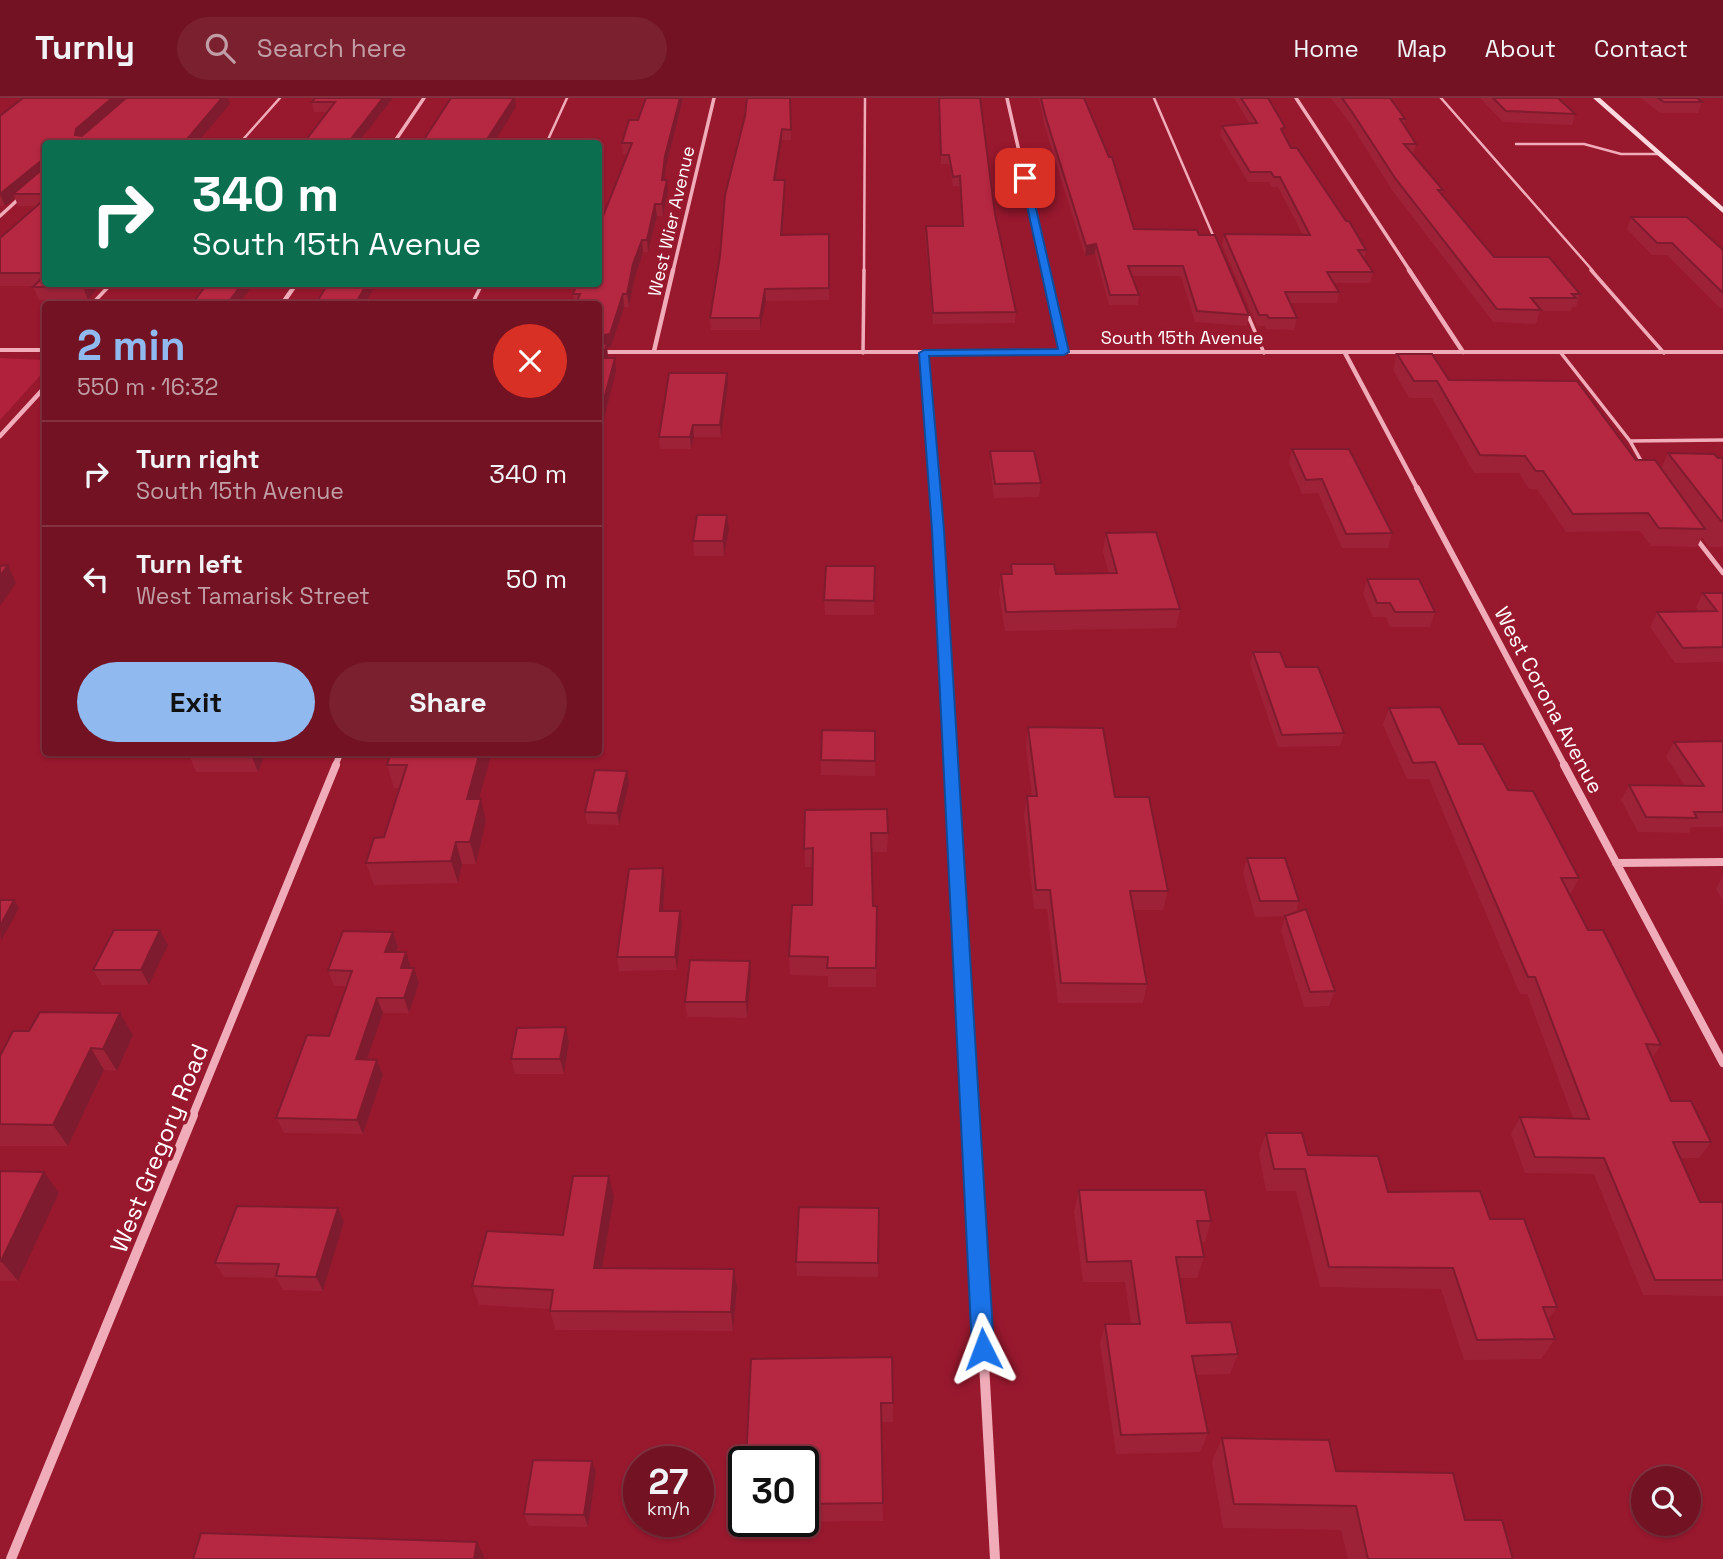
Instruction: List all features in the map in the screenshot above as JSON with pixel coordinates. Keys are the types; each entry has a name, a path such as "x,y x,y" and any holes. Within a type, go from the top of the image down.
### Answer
{"main road":[{"path":"1596,98 1723,211"}],"street":[{"path":"396,140 424,98"},
{"name":"West Wier Avenue","path":"654,351 714,98"},
{"path":"1007,98 1064,352"},
{"path":"1296,98 1463,352"},
{"path":"0,216 27,192"},
{"path":"0,350 42,350"},
{"name":"South 15th Avenue","path":"602,352 1723,352"},
{"path":"924,353 938,530 995,1559"},
{"name":"West Corona Avenue","path":"1345,353 1723,1063"},
{"path":"0,436 42,390"},
{"name":"West Gregory Road","path":"11,1559 339,756"},
{"path":"1616,863 1723,862"}],"lane":[{"path":"243,140 280,98"},
{"path":"548,140 567,98"},
{"path":"863,353 865,98"},
{"path":"1154,98 1218,245"},
{"path":"1441,98 1664,353"},
{"path":"1516,144 1584,144 1621,154 1659,154"},
{"path":"95,301 108,287"},
{"path":"1244,307 1264,353"},
{"path":"1561,353 1630,441 1647,471"},
{"path":"1630,441 1723,440"},
{"path":"1690,531 1723,573"}],"shaded area":[{"path":"0,358 42,360 42,373 0,420"}],"building":[{"path":"23,98 112,98 76,129 75,135 82,136 126,98 222,98 186,140 42,140 42,160 0,194 0,116"},
{"path":"315,98 383,98 350,140 306,140 335,102 312,102"},
{"path":"451,98 514,98 487,140 424,140"},
{"path":"646,98 680,98 665,156 662,180 667,180 662,204 655,204 647,240 642,240 633,264 627,294 623,294 610,334 602,335 602,301 577,301 580,294 573,294 576,287 602,287 602,219 632,143 622,143 629,120 638,120"},
{"path":"747,98 790,98 791,130 782,129 774,180 785,180 781,235 829,234 829,288 765,289 760,318 710,318 720,256 725,195"},
{"path":"939,98 980,98 995,214 1016,312 933,313 926,226 963,226 960,176 953,177 949,155 941,155"},
{"path":"1041,98 1084,98 1109,157 1112,157 1134,229 1197,230 1199,235 1215,235 1249,315 1197,311 1183,266 1128,266 1139,295 1110,295 1096,244 1086,246"},
{"path":"1241,98 1268,98 1285,127 1281,129 1291,148 1297,148 1346,221 1349,221 1366,250 1358,250 1373,272 1327,272 1339,292 1285,292 1297,318 1269,318 1267,315 1259,315 1224,234 1310,235 1280,177 1274,177 1271,172 1250,172 1222,126 1257,123"},
{"path":"1342,98 1390,98 1405,119 1400,119 1416,144 1404,144 1494,257 1549,257 1580,294 1572,294 1576,298 1531,298 1541,310 1497,309 1395,178"},
{"path":"1493,98 1558,98 1575,114 1506,111"},
{"path":"1658,98 1697,98 1702,102 1664,102"},
{"path":"42,170 42,194 13,194"},
{"path":"42,201 42,273 0,273 0,238"},
{"path":"1631,217 1687,217 1723,250 1723,293 1672,243 1657,243"},
{"path":"42,278 42,287 33,287"},
{"path":"205,287 240,287 229,301 194,301"},
{"path":"326,287 365,287 357,301 311,301 318,300"},
{"path":"602,343 607,344 602,358"},
{"path":"1397,354 1432,354 1449,380 1577,381 1636,460 1655,460 1705,529 1659,528 1648,513 1573,514 1543,471 1536,471 1525,456 1480,455 1437,381 1414,381"},
{"path":"602,358 615,358 602,407"},
{"path":"669,373 727,373 720,425 693,425 690,437 659,437"},
{"path":"1292,449 1349,449 1392,533 1346,534 1322,479 1306,480"},
{"path":"990,451 1034,451 1041,483 995,484"},
{"path":"1668,453 1714,454 1723,458 1723,521 1721,521"},
{"path":"697,515 727,515 723,541 693,541"},
{"path":"1156,532 1180,609 1006,612 1001,574 1012,574 1011,564 1054,564 1056,574 1117,573 1106,533"},
{"path":"8,565 0,576 0,566"},
{"path":"826,566 875,566 874,601 824,600"},
{"path":"1367,579 1419,579 1435,612 1395,612 1390,603 1377,603"},
{"path":"1703,593 1723,593 1723,647 1683,648 1657,612 1717,611"},
{"path":"1253,652 1280,652 1286,667 1318,667 1344,733 1282,735"},
{"path":"1440,707 1459,744 1483,744 1508,790 1533,791 1579,878 1561,878 1588,930 1603,930 1661,1045 1646,1044 1671,1101 1691,1101 1711,1142 1673,1142 1700,1202 1723,1202 1723,1280 1655,1280 1604,1158 1535,1157 1520,1117 1589,1119 1535,977 1528,977 1435,762 1413,763 1389,708"},
{"path":"1028,727 1103,728 1115,797 1149,797 1168,891 1130,891 1147,984 1061,983 1050,890 1036,890 1027,796 1037,796"},
{"path":"822,730 875,731 875,761 821,760"},
{"path":"1723,741 1723,812 1694,812 1697,818 1646,817 1629,785 1704,786 1674,742"},
{"path":"190,756 252,756 252,757"},
{"path":"390,756 479,756 467,799 481,799 470,842 456,842 451,861 366,863 374,838 384,837 407,765 387,765"},
{"path":"595,770 627,771 617,813 585,812"},
{"path":"887,809 888,833 871,833 873,906 877,906 876,968 827,968 828,957 789,956 792,905 812,905 813,848 804,849 805,810"},
{"path":"1247,858 1285,858 1299,901 1260,901"},
{"path":"663,868 660,911 680,911 675,957 617,957 629,869"},
{"path":"0,900 14,900 0,926"},
{"path":"1306,909 1335,991 1310,992 1285,916"},
{"path":"114,930 160,930 141,970 93,970"},
{"path":"343,931 393,932 385,952 406,952 401,968 414,968 404,998 377,998 356,1059 377,1060 357,1120 276,1118 307,1035 329,1036 352,971 328,970"},
{"path":"690,960 750,961 746,1002 685,1002"},
{"path":"40,1012 120,1013 103,1049 91,1048 53,1125 0,1124 0,1056 13,1031 29,1031"},
{"path":"566,1027 560,1059 511,1059 517,1028"},
{"path":"1266,1133 1302,1133 1308,1155 1378,1156 1388,1192 1480,1191 1490,1219 1524,1219 1557,1307 1543,1307 1555,1339 1477,1340 1453,1268 1329,1267 1305,1169 1274,1169"},
{"path":"0,1171 44,1172 1,1261 0,1261"},
{"path":"573,1176 609,1176 594,1268 734,1269 731,1312 550,1311 553,1290 472,1286 487,1231 563,1235"},
{"path":"1079,1190 1205,1190 1211,1221 1197,1221 1204,1257 1176,1257 1187,1323 1231,1322 1238,1354 1192,1356 1208,1433 1121,1435 1105,1324 1140,1324 1131,1261 1087,1262"},
{"path":"237,1206 338,1208 316,1277 276,1276 279,1264 215,1263"},
{"path":"799,1207 879,1208 878,1263 796,1262"},
{"path":"892,1357 893,1403 881,1403 883,1503 819,1504 819,1446 747,1446 751,1359"},
{"path":"1222,1438 1329,1440 1336,1471 1453,1473 1465,1520 1502,1520 1513,1559 1368,1559 1356,1506 1234,1504"},
{"path":"533,1460 592,1461 584,1515 524,1514"},
{"path":"201,1533 477,1542 474,1559 193,1559"}],"route":[{"path":"983,1349 938,530 924,353 1064,352 1025,178"}]}
